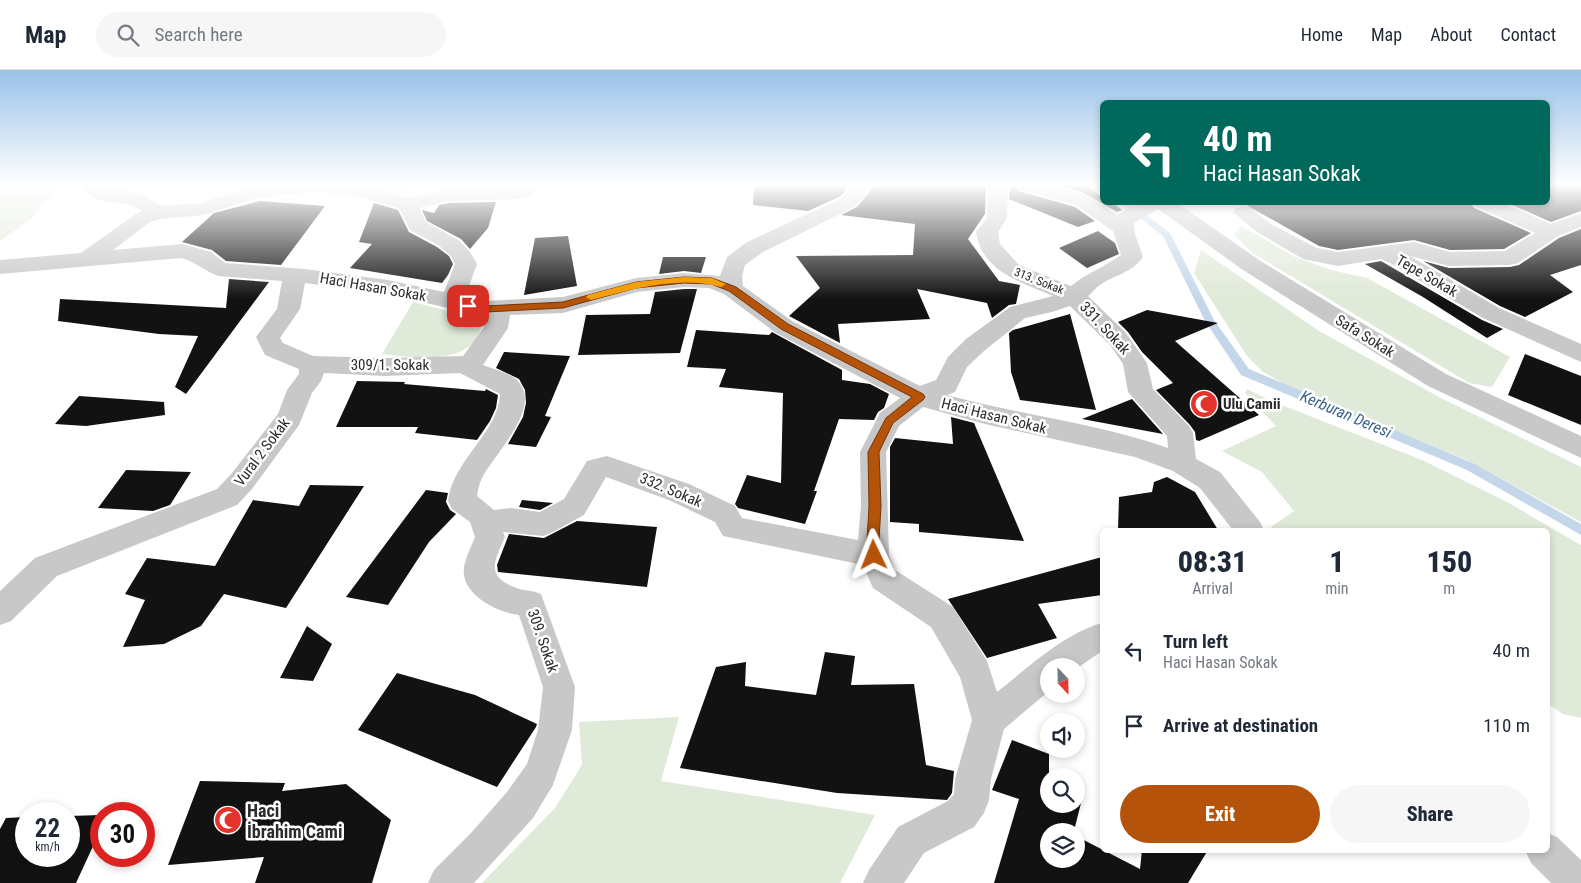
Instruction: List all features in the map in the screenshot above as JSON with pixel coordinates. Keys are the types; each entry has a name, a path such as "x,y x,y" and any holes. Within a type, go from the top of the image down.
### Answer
{"street":[{"path":"85,261 136,223"},
{"path":"416,223 417,226 438,235 462,255 466,264 451,302"},
{"path":"732,289 731,276 735,262 755,247 805,223"},
{"name":"313. Sokak","path":"993,223 987,232 988,246 1011,270 1074,296"},
{"path":"882,883 911,840 961,814 971,800 973,779 989,720 975,672 942,617 884,579 874,555 873,452 889,420 919,397 946,386 957,363 975,345 1018,312 1044,307 1074,296 1092,280 1119,267 1132,257 1123,223"},
{"name":"Safa Sokak","path":"1230,223 1251,265 1437,380 1581,448"},
{"name":"Tepe Sokak","path":"1248,223 1264,228 1311,254 1338,259 1383,252 1398,258 1491,313 1581,354"},
{"path":"1530,223 1551,232"},
{"path":"1383,252 1414,249 1449,259 1510,258 1551,232 1572,223"},
{"name":"Haci Hasan Sokak","path":"0,267 182,251 202,257 219,269 294,275 388,287 486,309 563,305 636,285 684,280 712,281 732,289 784,327 919,397 985,415 1138,448 1183,464 1210,480 1248,528"},
{"path":"294,275 293,297 290,308 268,337 274,349 310,364"},
{"name":"331. Sokak","path":"1074,296 1118,339 1135,362 1141,392 1180,433 1183,464"},
{"path":"485,522 482,514 462,501 463,490 474,467 501,431 515,396 513,390 508,386 477,374 470,369 470,364 496,328 499,309"},
{"name":"309/1. Sokak","path":"310,364 385,367 470,364"},
{"name":"Vural 2 Sokak","path":"0,612 46,567 227,497 242,481 290,418 300,390 312,375 310,364"},
{"name":"332. Sokak","path":"485,522 511,520 543,524 574,507 597,468 607,466 679,492 724,514 733,528 874,555"},
{"name":"309. Sokak","path":"447,883 484,846 520,805 541,773 555,730 559,687 530,603 511,601 487,588 479,575 481,559 490,537 485,522"},
{"path":"1065,658 1085,644 1100,638"},
{"path":"989,720 1040,678"},
{"path":"1547,853 1578,883"}],"green space":[{"path":"0,223 25,223 0,241"},
{"path":"1242,226 1295,257 1331,270 1367,278 1510,357 1492,387 1469,383 1251,252 1234,234"},
{"path":"1201,250 1319,331 1439,397 1581,467 1581,522 1467,460 1296,391 1262,371 1247,356 1194,273"},
{"path":"413,302 483,320 478,335 469,346 457,353 443,356 427,358 382,354"},
{"path":"1247,389 1269,400 1422,460 1507,502 1581,545 1581,718 1563,714 1550,705 1550,528 1272,528 1294,511 1262,472 1222,451 1276,426 1245,393"},
{"path":"679,717 661,781 875,815 840,883 482,883 555,808 582,765 579,722"}],"building":[{"path":"203,223 312,223 281,265 226,261 212,250 182,242"},
{"path":"366,223 404,223 409,232 437,247 449,256 453,264 442,283 350,268 372,244 359,242"},
{"path":"431,223 490,223 488,228 470,249 461,239"},
{"path":"906,223 979,223 968,239 999,281 1020,285 1016,304 1009,305 992,318 987,303 917,289 930,319 838,324 840,343 789,316 820,288 796,256 913,255 915,224"},
{"path":"1068,223 1090,223 1078,227"},
{"path":"1278,223 1508,223 1531,233 1504,249 1450,250 1414,240 1338,250 1319,246"},
{"path":"1581,229 1581,265 1550,275 1573,292 1525,317 1500,306 1423,261 1449,268 1510,267 1519,265 1559,238"},
{"path":"1098,231 1115,243 1119,254 1087,268 1059,248"},
{"path":"568,236 577,286 524,295 535,238"},
{"path":"663,257 706,257 701,273 684,271 659,274"},
{"path":"1381,261 1482,320 1503,329 1487,338 1423,297 1365,264"},
{"path":"229,279 269,282 186,394 175,387 198,336 159,334 58,321 60,299 226,308"},
{"path":"697,289 680,353 578,355 586,315 650,314 655,292"},
{"path":"1147,310 1218,323 1175,341 1259,415 1199,441 1196,440 1195,432 1190,425 1156,390 1173,383 1142,352 1128,332 1118,322"},
{"path":"1070,314 1096,410 1020,400 1011,372 1009,333 1013,330"},
{"path":"696,330 769,335 772,332 842,370 842,380 870,384 889,394 884,408 878,412 874,420 839,419 814,491 817,491 805,524 738,508 735,504 747,475 781,483 783,393 719,387 726,369 687,367"},
{"path":"504,352 570,356 545,416 551,417 536,447 508,444 523,417 526,403 525,390 519,379 496,368"},
{"path":"1525,354 1581,376 1581,425 1508,395"},
{"path":"357,381 405,382 404,384 485,391 486,389 498,395 496,408 490,421 477,440 415,433 418,427 336,427"},
{"path":"79,396 164,402 165,415 86,426 55,424"},
{"path":"1132,399 1163,434 1082,419"},
{"path":"951,417 974,423 1024,541 919,532 919,524 890,522 890,447 895,438 953,444"},
{"path":"126,470 191,472 170,505 153,511 98,508"},
{"path":"1167,477 1195,492 1217,528 1118,528 1119,497 1152,492 1154,482"},
{"path":"310,485 364,486 286,608 224,594 201,626 164,644 123,647 145,600 125,594 147,558 215,566 253,500 299,506"},
{"path":"426,490 448,493 446,502 450,510 456,514 429,542 388,605 346,597"},
{"path":"522,500 553,503 540,510 519,507"},
{"path":"577,521 657,527 647,587 498,572 497,565 509,534 544,538"},
{"path":"1100,558 1100,595 1038,604 1057,638 987,658 948,599"},
{"path":"307,626 332,644 313,681 280,678"},
{"path":"825,652 855,656 851,685 914,684 926,765 954,771 952,793 947,800 837,793 680,768 716,667 746,662 745,686 816,695"},
{"path":"397,673 475,695 537,724 497,787 358,730"},
{"path":"1012,740 1040,751 1040,758 1049,758 1049,768 1040,768 1040,813 1078,813 1076,823 1040,823 1040,868 1085,868 1085,841 1100,848 1100,853 1109,853 1140,869 1142,853 1206,853 1188,883 994,883 1019,799 992,790"},
{"path":"200,781 285,783 282,791 346,784 391,820 372,883 255,883 264,857 168,865"},
{"path":"90,815 90,853 76,883 0,883 0,829 6,818 15,818 15,867 80,867 80,816"}],"waterway":[{"name":"Kerburan Deresi","path":"1151,223 1167,235 1210,321 1245,372 1471,467 1581,530"}],"slow traffic":[{"path":"591,297 636,285 684,280 712,281 721,284"}],"place":[{"name":"Ulu Camii","path":"1204,404"},
{"name":"Haci İbrahim Cami","path":"228,820"}],"route":[{"path":"468,306 486,309 519,309 563,305 636,285 684,280 712,281 732,289 784,327 919,397 889,420 873,452 874,555"}]}
